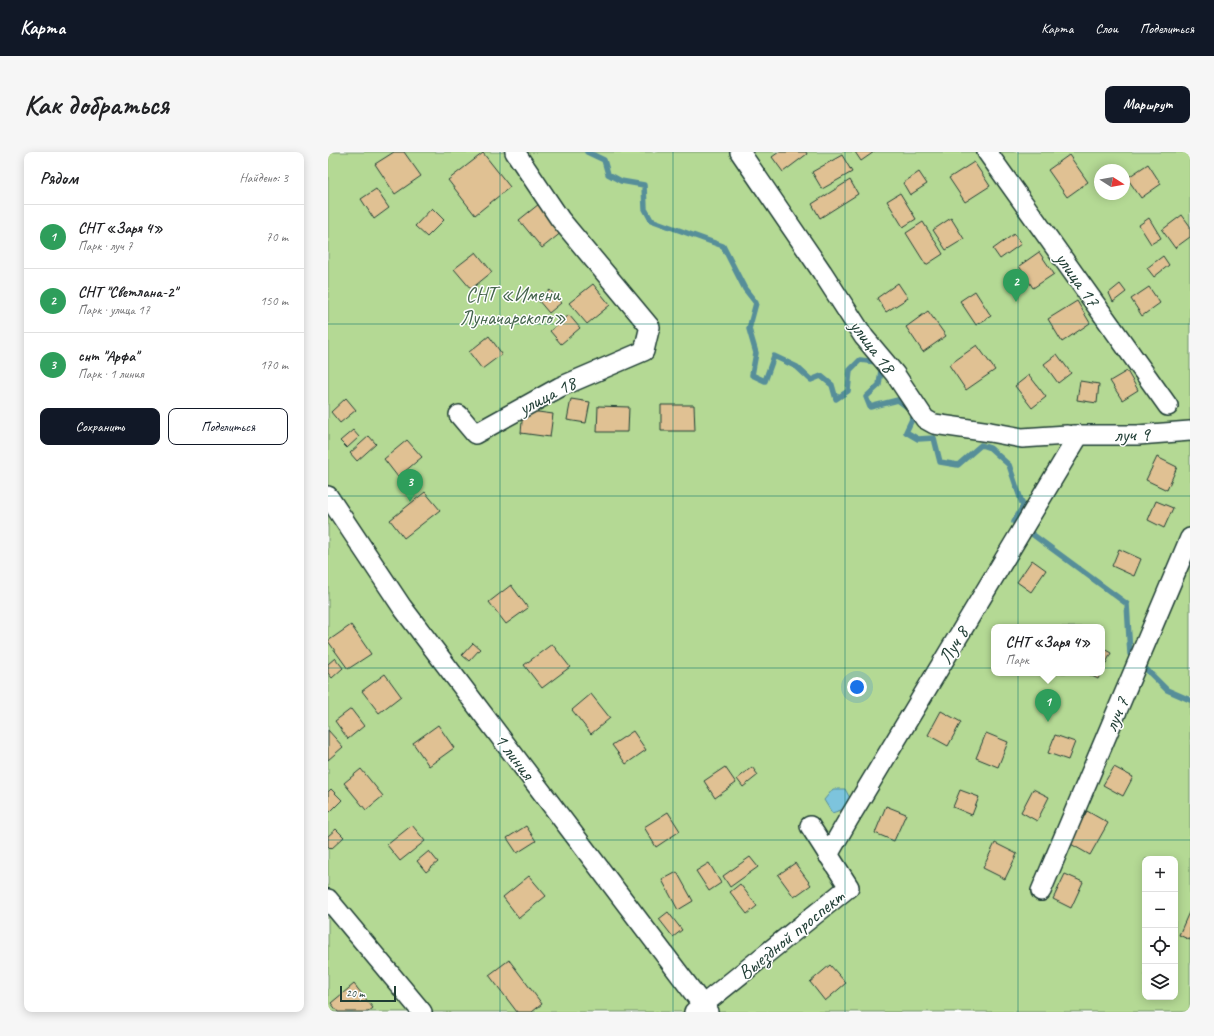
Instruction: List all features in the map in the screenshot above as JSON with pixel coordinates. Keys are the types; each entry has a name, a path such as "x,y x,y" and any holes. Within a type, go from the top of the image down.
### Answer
{"street":[{"name":"улица 18","path":"459,414 475,434 560,387 644,351 650,327 560,219 515,152"},
{"name":"улица 18","path":"740,152 822,272 864,337 895,374 925,419 934,424 1022,438 1073,435"},
{"name":"улица 17","path":"987,152 1168,406"},
{"name":"луч 9","path":"1073,435 1138,435 1190,431"},
{"name":"Луч 8","path":"828,855 1073,435"},
{"name":"1 линия","path":"328,496 402,607 702,1010"},
{"name":"луч 7","path":"1041,891 1190,538"},
{"name":"Выездной проспект","path":"702,1010 849,887 810,826"},
{"path":"328,899 422,1012"}],"green space":[{"name":"СНТ «Имени Луначарского»","path":"328,152 1190,152 1190,1012 328,1012"}],"water":[{"path":"833,789 845,789 851,800 844,809 832,813 824,800"}],"building":[{"path":"394,152 404,152 421,176 395,194 375,164"},
{"path":"779,152 806,152 807,154 783,172 772,157"},
{"path":"855,152 874,152 861,161"},
{"path":"483,153 510,187 475,215 448,180"},
{"path":"842,155 852,172 822,189 812,172"},
{"path":"1069,155 1088,182 1067,197 1048,170"},
{"path":"974,162 990,186 965,202 949,178"},
{"path":"1148,164 1161,184 1141,198 1130,182 1130,176"},
{"path":"919,172 927,184 910,195 903,183"},
{"path":"850,180 858,194 820,218 812,204"},
{"path":"376,189 389,208 374,219 361,199"},
{"path":"900,193 916,219 903,227 887,201"},
{"path":"539,204 562,232 542,248 519,220"},
{"path":"432,208 444,220 427,237 415,226"},
{"path":"1182,215 1190,226 1190,237 1175,248 1162,230"},
{"path":"951,218 964,239 946,250 933,230"},
{"path":"1149,218 1161,238 1151,244 1139,225"},
{"path":"923,222 943,254 926,265 906,233"},
{"path":"1014,234 1021,244 1000,259 993,249"},
{"path":"476,252 492,272 471,289 454,269"},
{"path":"1039,252 1054,274 1033,288 1019,266"},
{"path":"1163,256 1169,265 1154,277 1147,268"},
{"path":"898,283 908,298 886,312 877,298"},
{"path":"593,284 610,305 587,324 569,303"},
{"path":"1120,284 1126,292 1113,302 1109,293"},
{"path":"1149,287 1160,303 1142,316 1131,299"},
{"path":"550,290 561,303 549,313 538,300"},
{"path":"975,291 991,316 976,325 960,301"},
{"path":"1077,301 1090,323 1062,342 1048,319"},
{"path":"928,311 946,336 923,352 906,327"},
{"path":"569,315 580,328 561,344 550,331"},
{"path":"489,336 502,354 482,369 469,352"},
{"path":"977,345 995,370 966,390 949,365"},
{"path":"1057,354 1071,373 1058,383 1044,364"},
{"path":"1127,371 1138,390 1122,400 1110,381"},
{"path":"1029,375 1046,397 1032,408 1015,386"},
{"path":"1080,381 1099,384 1097,403 1077,400"},
{"path":"346,398 356,410 340,423 331,412"},
{"path":"571,399 590,402 586,423 567,420"},
{"path":"661,405 694,405 695,431 661,431"},
{"path":"598,406 629,407 628,432 597,432"},
{"path":"523,410 553,414 550,437 521,433"},
{"path":"353,430 359,437 347,448 340,441"},
{"path":"369,436 376,444 357,461 350,453"},
{"path":"407,440 422,457 398,477 384,459"},
{"path":"1157,457 1177,467 1167,490 1146,480"},
{"path":"425,492 440,510 404,538 390,520"},
{"path":"1156,501 1173,508 1164,528 1148,520"},
{"path":"1119,549 1141,559 1134,576 1112,566"},
{"path":"1032,560 1046,570 1031,592 1017,582"},
{"path":"511,585 528,608 506,624 489,602"},
{"path":"351,625 371,654 348,669 328,641"},
{"path":"473,643 480,649 469,661 462,655"},
{"path":"552,644 570,667 542,688 524,665"},
{"path":"1105,650 1111,653 1105,665"},
{"path":"335,658 343,668 332,678 328,673 328,664"},
{"path":"385,674 401,696 379,713 362,691"},
{"path":"1092,676 1100,676 1098,679"},
{"path":"591,694 610,718 591,734 572,710"},
{"path":"351,709 364,726 348,739 335,721"},
{"path":"941,711 961,722 948,746 928,735"},
{"path":"438,725 454,748 429,766 413,743"},
{"path":"328,730 343,747 328,760"},
{"path":"633,731 646,750 626,764 612,745"},
{"path":"986,733 1008,742 998,767 976,758"},
{"path":"1055,735 1075,742 1068,760 1048,753"},
{"path":"725,767 736,783 715,798 704,781"},
{"path":"752,767 758,775 743,787 737,779"},
{"path":"1114,767 1133,777 1123,796 1103,785"},
{"path":"361,769 383,796 366,810 344,783"},
{"path":"331,789 342,800 329,813 328,792"},
{"path":"1033,789 1049,797 1037,821 1021,812"},
{"path":"960,790 979,797 972,815 953,807"},
{"path":"886,806 906,814 894,841 875,833"},
{"path":"1087,811 1108,823 1090,855 1069,843"},
{"path":"668,812 680,831 656,847 644,827"},
{"path":"412,825 425,841 400,861 387,845"},
{"path":"526,826 536,841 517,853 507,838"},
{"path":"336,829 344,837 331,849 328,846 328,836"},
{"path":"995,843 1017,854 1005,879 983,868"},
{"path":"429,851 438,862 426,872 417,861"},
{"path":"750,857 758,867 730,887 723,876"},
{"path":"709,863 721,883 709,891 696,871"},
{"path":"795,863 811,885 794,897 778,875"},
{"path":"677,872 693,901 678,910 662,880"},
{"path":"1065,874 1083,882 1071,908 1053,899"},
{"path":"529,876 546,896 519,918 503,897"},
{"path":"740,884 757,906 747,914 730,892"},
{"path":"1190,910 1190,940 1179,935"},
{"path":"668,912 682,930 673,937 659,919"},
{"path":"509,960 542,1004 532,1012 517,1012 489,975"},
{"path":"830,965 846,983 825,1001 810,982"},
{"path":"354,984 373,1008 368,1012 338,1012 331,1003"}],"waterway":[{"path":"587,152 604,160 608,174 621,181 644,185 645,209 651,220 723,246 745,289 756,303 749,329 756,353 752,375 765,381 774,356 797,367 811,380 821,376 832,385 836,399 848,391 850,370 860,360 876,362 881,370 879,385 866,397 870,407 898,400 915,413 906,432 918,439 934,438 940,462 958,465 981,445 990,448 1009,465 1023,506 1014,522"},
{"path":"1032,534 1127,604 1130,654"},
{"path":"1145,668 1167,690 1190,700"}],"place":[{"name":"СНТ \"Светлана-2\"","path":"1016,302"},
{"name":"снт \"Арфа\"","path":"410,502"},
{"name":"СНТ «Заря 4»","path":"1048,722"}]}
